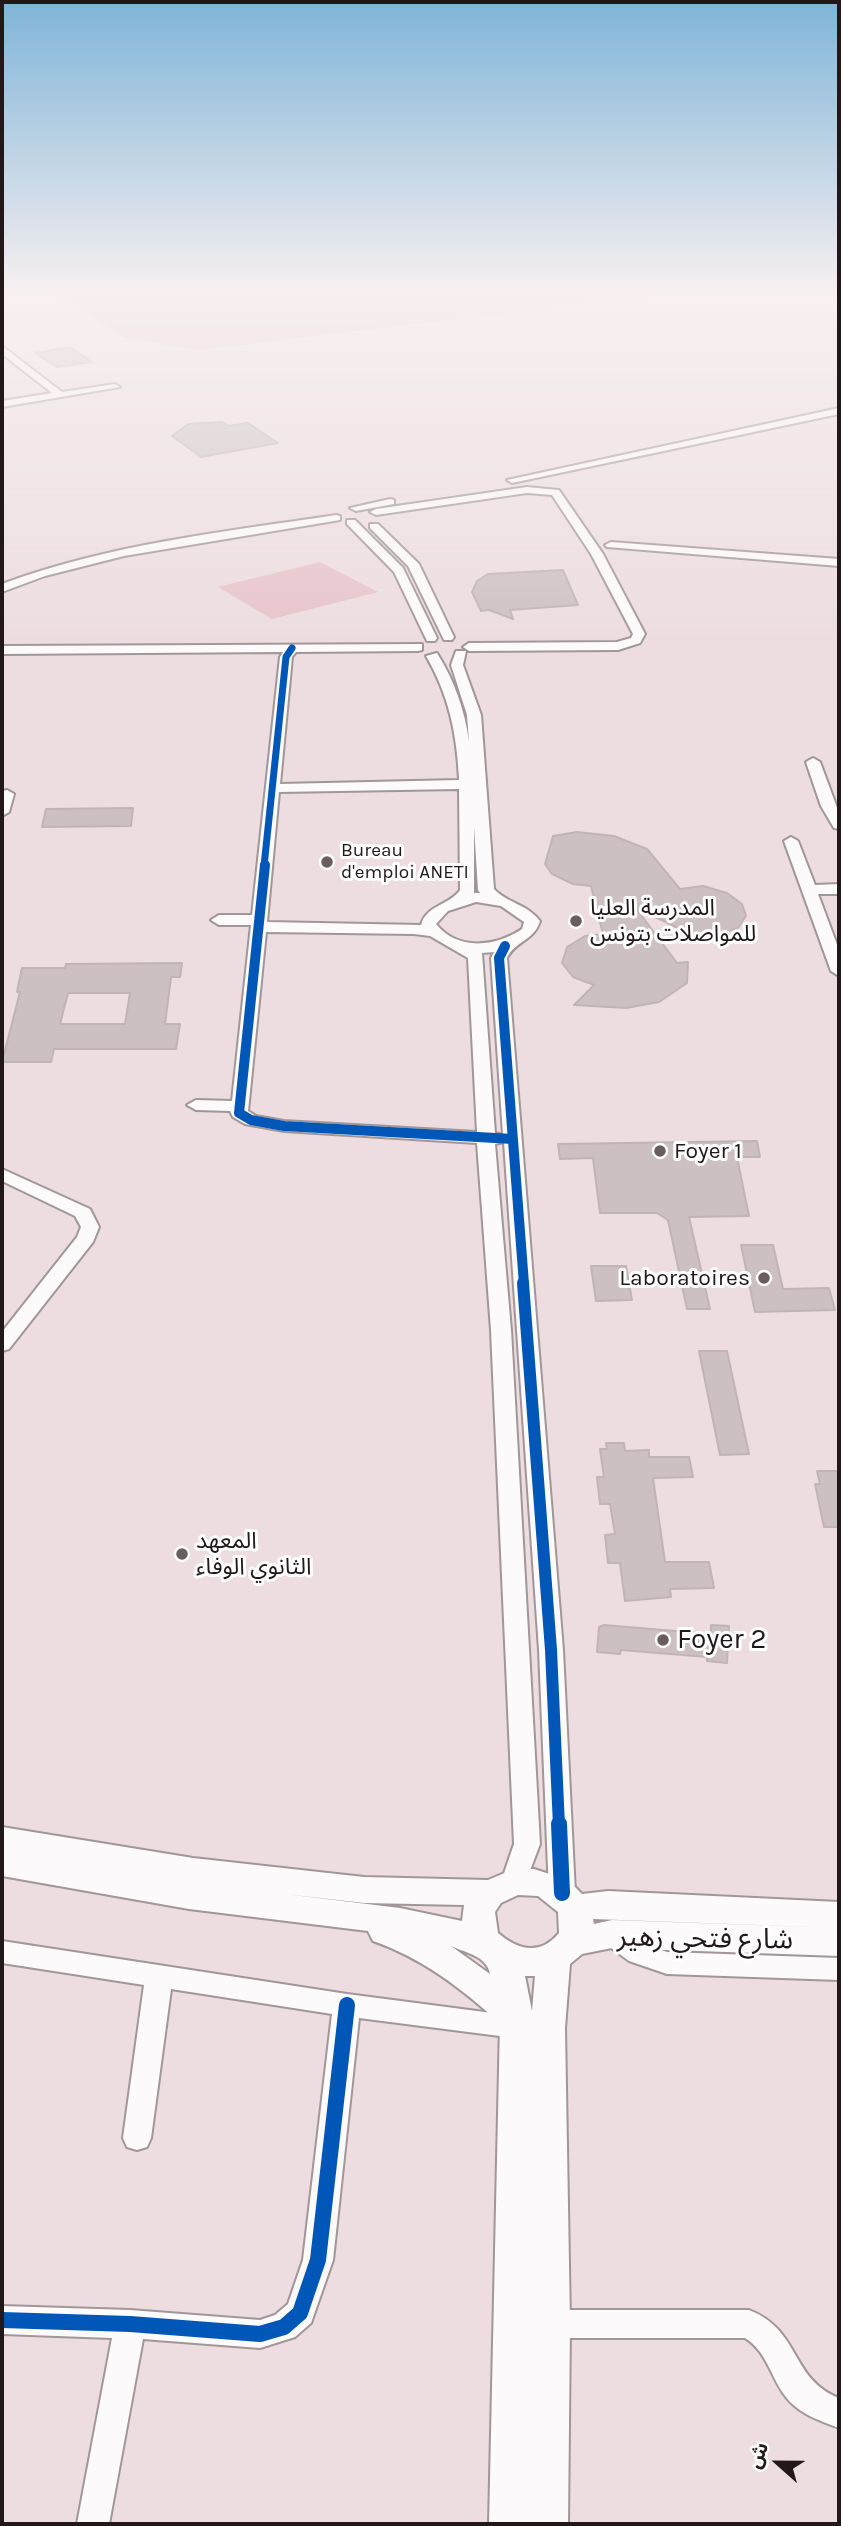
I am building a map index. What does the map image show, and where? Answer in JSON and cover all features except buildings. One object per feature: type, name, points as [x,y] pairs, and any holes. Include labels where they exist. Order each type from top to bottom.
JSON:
[{"type":"street","points":[[336,518],[340,510],[485,486],[839,411]]},
{"type":"street","points":[[2,588],[71,564],[111,555],[336,518],[351,522],[527,489],[839,422]]},
{"type":"street","points":[[432,656],[465,651],[618,646],[636,640],[639,634],[597,554],[555,492],[527,489]]},
{"type":"street","points":[[356,508],[373,516],[413,564],[448,637]]},
{"type":"street","points":[[351,522],[399,571],[431,638]]},
{"type":"street","points":[[611,545],[839,563]]},
{"type":"street","points":[[418,648],[431,638],[448,637],[464,641],[465,651],[457,665],[474,715],[481,784],[486,890],[495,899]]},
{"type":"street","points":[[292,648],[286,657],[272,788],[261,920],[239,1106],[242,1117],[284,1126],[513,1139]]},
{"type":"street","points":[[2,650],[418,648],[432,656],[439,665],[458,715],[468,890],[461,900]]},
{"type":"street","points":[[813,762],[828,806],[839,825]]},
{"type":"street","points":[[272,788],[481,784]]},
{"type":"street","points":[[2,812],[7,794]]},
{"type":"street","points":[[791,841],[839,971]]},
{"type":"street","points":[[808,890],[839,889]]},
{"type":"street","points":[[219,920],[432,915],[449,904],[476,897],[495,899],[522,909],[532,921],[529,932],[505,946],[484,949],[463,946]]},
{"type":"street","points":[[432,915],[428,924],[432,932]]},
{"type":"street","points":[[261,920],[432,932],[463,946],[475,956],[501,1331],[527,1844],[502,1888],[477,1913],[480,1937],[496,1952],[528,2025],[551,2324],[547,2524]]},
{"type":"street","points":[[505,946],[499,958],[568,1900],[577,1932],[562,1950],[528,2025],[510,2524]]},
{"type":"street","points":[[196,1105],[239,1106]]},
{"type":"street","points":[[2,1174],[83,1213],[90,1227],[86,1238],[2,1345]]},
{"type":"street","points":[[2,1840],[193,1871],[351,1888],[502,1888],[547,1885],[568,1900]]},
{"type":"street","points":[[2,1863],[189,1896],[448,1930],[520,1962],[562,1950]]},
{"type":"street","name":"شارع فتحي زهير","points":[[568,1900],[839,1915]]},
{"type":"street","points":[[328,1913],[411,1939],[456,1965],[528,2025]]},
{"type":"street","points":[[612,1934],[638,1954],[667,1963],[839,1969]]},
{"type":"street","name":"شارع فتحي زهير","points":[[562,1950],[612,1934],[839,1942]]},
{"type":"street","points":[[2,1952],[346,2005],[528,2025]]},
{"type":"street","points":[[137,2138],[159,1976]]},
{"type":"street","points":[[2,2320],[130,2324],[260,2334],[284,2327],[300,2313],[318,2260],[346,2005]]},
{"type":"street","points":[[551,2324],[749,2323],[769,2337],[794,2387],[807,2399],[839,2413]]},
{"type":"street","points":[[93,2524],[130,2324]]},
{"type":"shaded area","points":[[320,562],[378,592],[272,619],[218,587]]},
{"type":"cycle path","points":[[292,648],[286,657],[239,1113],[251,1120],[284,1126],[513,1139]]},
{"type":"cycle path","points":[[505,946],[499,958],[551,1650],[562,1893]]},
{"type":"cycle path","points":[[2,2320],[130,2324],[260,2334],[284,2327],[300,2313],[318,2260],[347,2005]]},
{"type":"place","name":"Bureau d'emploi ANETI","points":[[327,862]]},
{"type":"place","name":"المدرسة العليا للمواصلات بتونس","points":[[576,921]]},
{"type":"place","name":"Foyer 1","points":[[660,1151]]},
{"type":"place","name":"Laboratoires","points":[[764,1278]]},
{"type":"place","name":"المعهد الثانوي الوفاء","points":[[182,1554]]},
{"type":"place","name":"Foyer 2","points":[[663,1640]]}]
